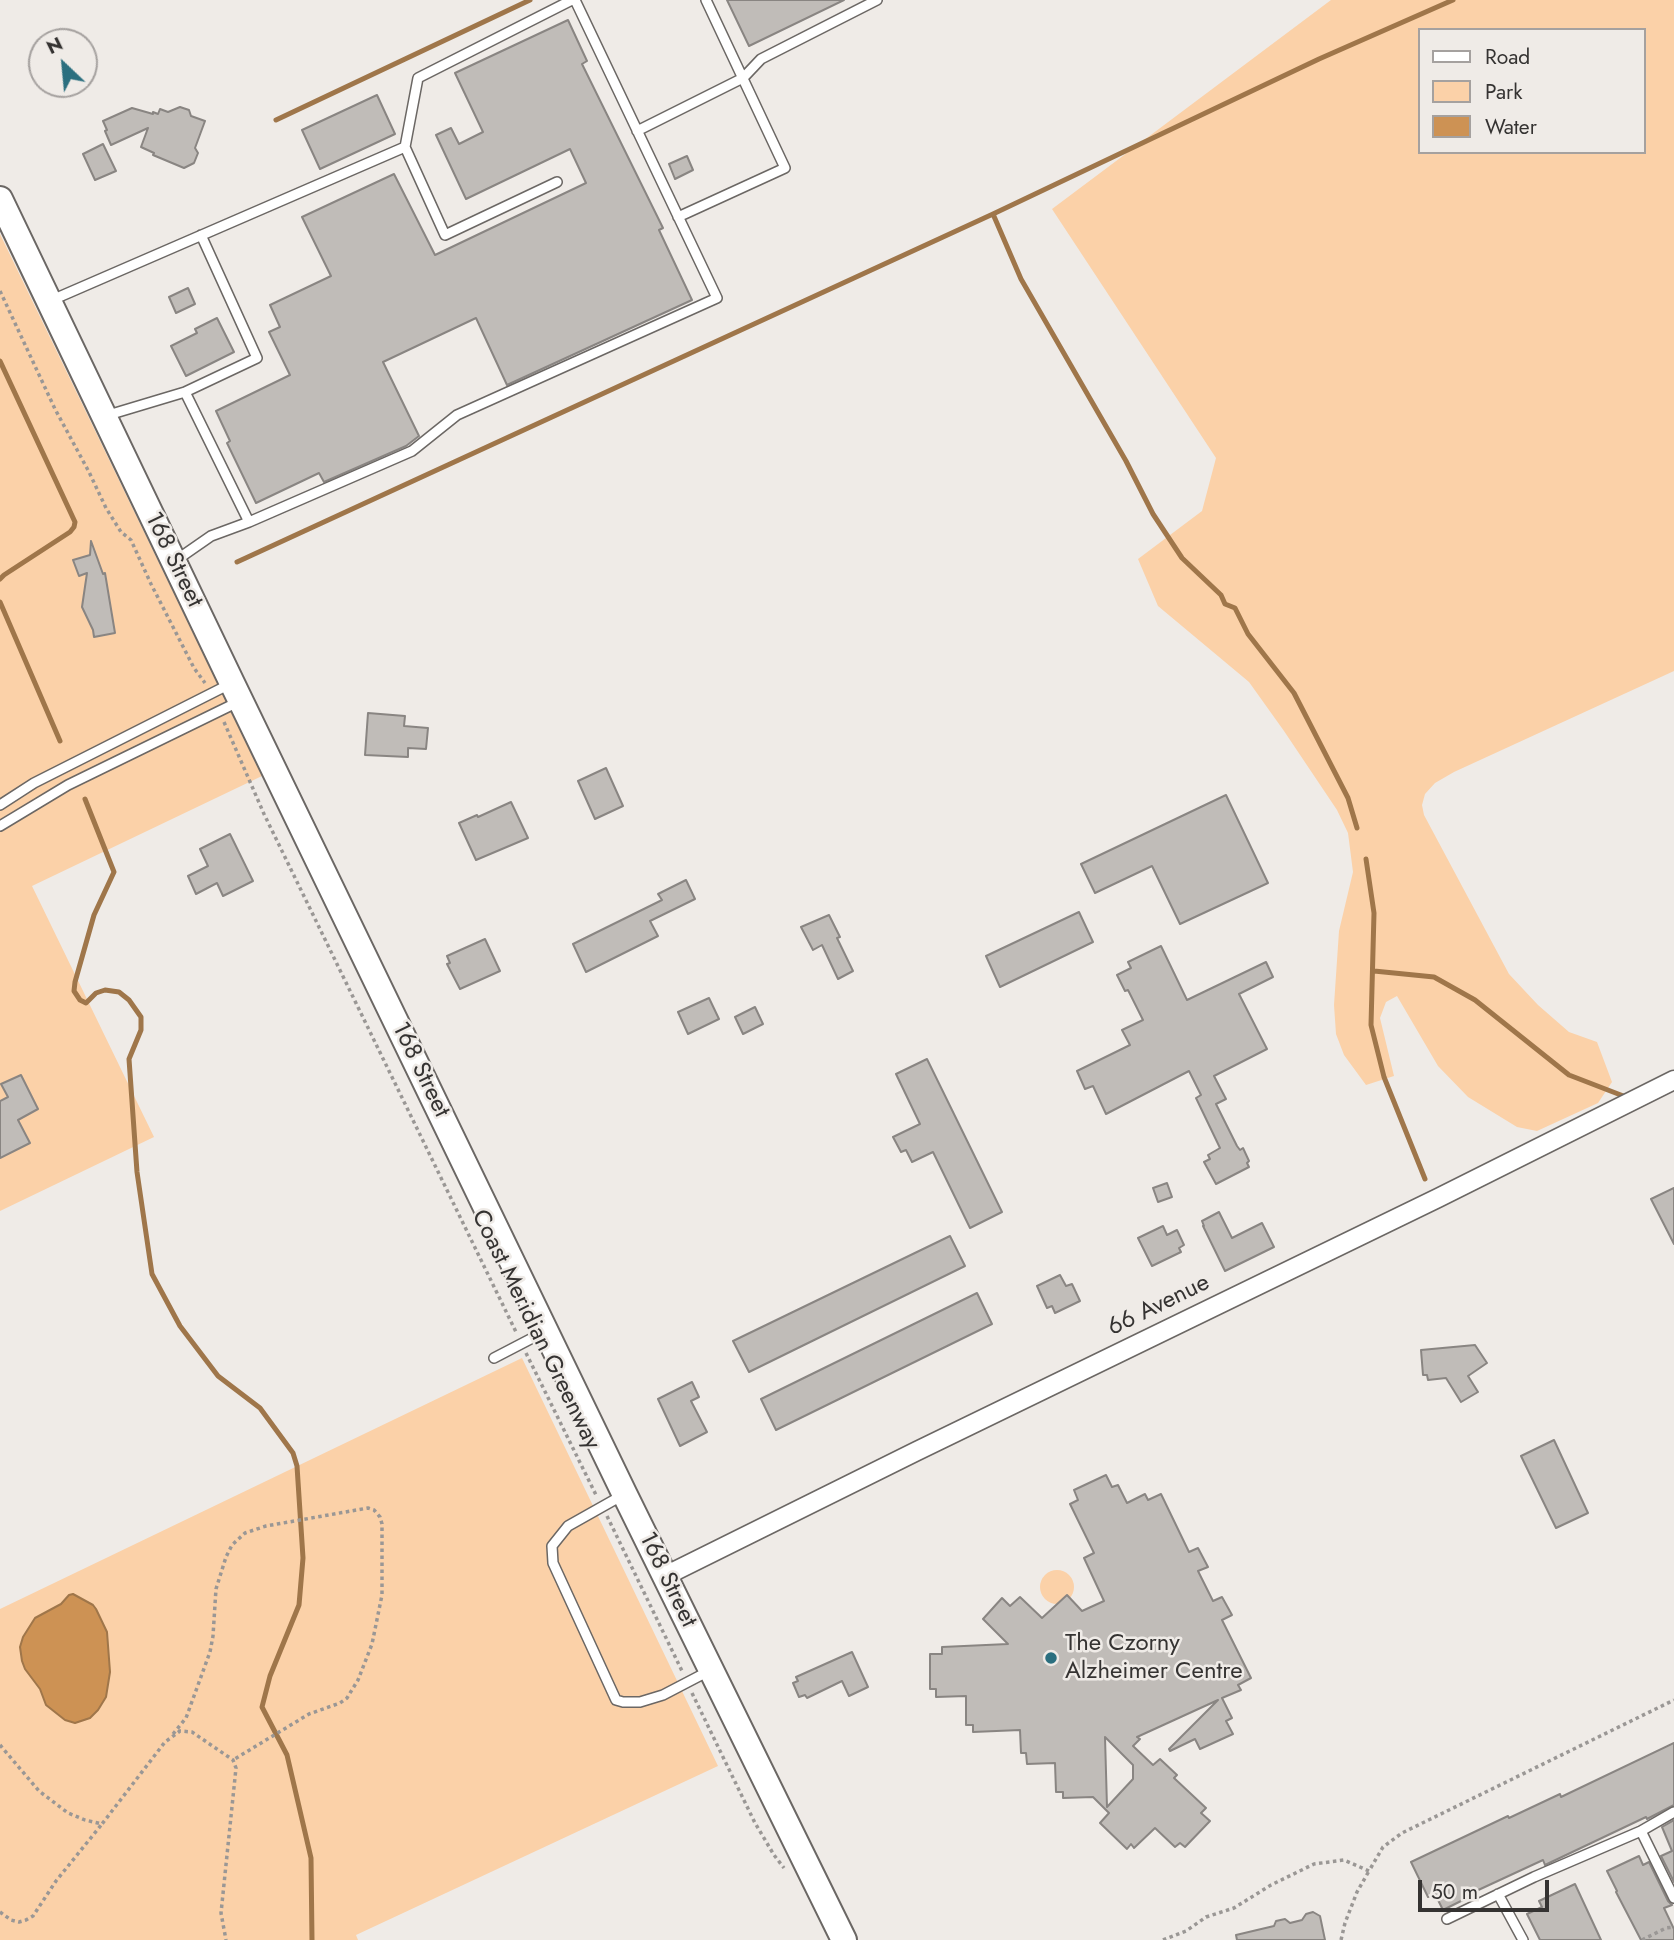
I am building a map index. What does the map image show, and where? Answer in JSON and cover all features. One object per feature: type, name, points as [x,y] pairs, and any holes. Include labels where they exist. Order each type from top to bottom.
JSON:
[{"type":"main road","name":"168 Street","points":[[0,199],[236,692],[844,1940]]},
{"type":"street","name":"66 Avenue","points":[[665,1576],[1674,1080]]},
{"type":"lane","points":[[174,562],[211,536],[412,452],[457,415],[717,298],[574,0],[418,78],[405,147],[445,235],[557,182]]},
{"type":"lane","points":[[678,217],[785,168],[706,0]]},
{"type":"lane","points":[[637,131],[743,78],[761,59],[877,0]]},
{"type":"lane","points":[[49,301],[405,147]]},
{"type":"lane","points":[[104,416],[185,393],[257,358],[201,235]]},
{"type":"lane","points":[[185,393],[249,522]]},
{"type":"lane","points":[[0,805],[34,783],[236,692]]},
{"type":"lane","points":[[0,826],[236,692]]},
{"type":"lane","points":[[494,1358],[546,1331]]},
{"type":"lane","points":[[625,1494],[568,1526],[552,1546],[553,1563],[616,1700],[640,1702],[663,1695],[712,1669]]},
{"type":"lane","points":[[1447,1919],[1534,1877],[1641,1831],[1674,1812]]},
{"type":"lane","points":[[1641,1831],[1674,1898]]},
{"type":"lane","points":[[1499,1895],[1523,1940]]},
{"type":"path","points":[[0,291],[55,409],[106,508],[121,532],[131,540],[169,620],[201,677]]},
{"type":"path","name":"Coast Meridian Greenway","points":[[228,728],[264,814],[755,1823],[774,1855],[790,1875]]},
{"type":"path","points":[[0,1912],[19,1922],[33,1916],[56,1881],[186,1718],[210,1652],[214,1636],[216,1589],[232,1545],[245,1533],[267,1526],[368,1508],[374,1510],[382,1524],[382,1595],[372,1644],[358,1679],[347,1698],[340,1703],[309,1714],[233,1760]]},
{"type":"path","points":[[1341,1940],[1353,1902],[1368,1871],[1383,1847],[1402,1833],[1674,1700]]},
{"type":"path","points":[[173,1734],[180,1731],[192,1732],[233,1760],[236,1768],[221,1913],[226,1940]]},
{"type":"path","points":[[0,1745],[39,1791],[68,1813],[103,1824]]},
{"type":"path","points":[[1163,1940],[1186,1931],[1206,1917],[1234,1908],[1271,1885],[1314,1864],[1344,1860],[1368,1871]]},
{"type":"path","points":[[1642,1940],[1674,1927]]},
{"type":"green space","points":[[1331,0],[1674,0],[1674,671],[1454,772],[1435,783],[1425,794],[1422,805],[1424,815],[1509,974],[1538,1005],[1569,1032],[1597,1042],[1612,1082],[1598,1103],[1537,1131],[1517,1127],[1468,1097],[1438,1066],[1397,996],[1386,1002],[1380,1018],[1394,1076],[1366,1085],[1344,1055],[1336,1034],[1334,1005],[1339,931],[1353,872],[1348,833],[1337,810],[1249,682],[1158,606],[1138,559],[1202,511],[1216,458],[1052,209]]},
{"type":"green space","points":[[0,234],[262,776],[32,886],[154,1137],[0,1211]]},
{"type":"green space","points":[[522,1358],[718,1766],[356,1935],[358,1940],[0,1940],[0,1609]]},
{"type":"green space","points":[[1057,1570],[1069,1575],[1074,1587],[1069,1599],[1057,1604],[1045,1599],[1040,1587],[1045,1575]]},
{"type":"water","points":[[73,1594],[93,1605],[107,1632],[110,1672],[106,1697],[98,1710],[90,1718],[75,1723],[65,1720],[46,1705],[40,1689],[25,1669],[20,1647],[35,1618]]},
{"type":"building","points":[[727,0],[844,0],[749,46]]},
{"type":"building","points":[[568,20],[587,61],[582,64],[663,228],[659,230],[692,300],[507,385],[476,318],[383,362],[419,436],[406,446],[324,482],[319,473],[256,503],[227,443],[230,441],[216,411],[290,375],[269,332],[280,327],[270,305],[331,276],[302,217],[394,174],[435,255],[586,183],[570,149],[466,199],[436,135],[451,128],[459,144],[483,132],[455,73]]},
{"type":"building","points":[[377,95],[395,134],[320,169],[302,130]]},
{"type":"building","points":[[180,107],[189,110],[191,116],[205,121],[195,148],[198,153],[194,163],[184,168],[141,147],[148,128],[111,145],[103,121],[132,108],[158,114],[160,109],[168,112]]},
{"type":"building","points":[[103,144],[116,171],[95,180],[83,154]]},
{"type":"building","points":[[687,156],[693,170],[675,179],[669,164]]},
{"type":"building","points":[[188,288],[195,304],[176,313],[169,297]]},
{"type":"building","points":[[217,318],[234,352],[186,376],[171,346],[197,333],[195,329]]},
{"type":"building","points":[[91,541],[103,574],[105,573],[115,633],[94,637],[82,607],[87,573],[79,576],[73,560],[90,555]]},
{"type":"building","points":[[368,713],[405,716],[404,726],[428,728],[426,749],[408,748],[408,757],[365,755]]},
{"type":"building","points":[[606,768],[623,806],[595,819],[578,781]]},
{"type":"building","points":[[1226,795],[1268,883],[1180,924],[1152,866],[1095,893],[1081,864]]},
{"type":"building","points":[[511,802],[528,838],[476,860],[459,823]]},
{"type":"building","points":[[230,834],[253,881],[223,896],[217,883],[196,894],[188,876],[208,866],[200,849]]},
{"type":"building","points":[[686,880],[695,899],[650,921],[658,936],[586,972],[573,944],[662,900],[658,894]]},
{"type":"building","points":[[1079,912],[1093,942],[1000,987],[986,956]]},
{"type":"building","points":[[829,915],[853,971],[838,979],[822,945],[813,950],[801,927]]},
{"type":"building","points":[[485,939],[500,971],[460,989],[447,964],[450,963],[447,956]]},
{"type":"building","points":[[1161,946],[1187,1000],[1266,962],[1273,977],[1239,994],[1267,1049],[1214,1076],[1226,1099],[1216,1104],[1237,1146],[1240,1150],[1243,1148],[1249,1161],[1249,1167],[1216,1184],[1204,1162],[1210,1159],[1208,1155],[1220,1148],[1196,1098],[1201,1095],[1189,1071],[1106,1114],[1093,1086],[1085,1089],[1077,1071],[1130,1045],[1122,1030],[1143,1020],[1117,975],[1131,968],[1128,962]]},
{"type":"building","points":[[709,998],[719,1019],[688,1034],[678,1012]]},
{"type":"building","points":[[755,1007],[763,1024],[743,1034],[735,1017]]},
{"type":"building","points":[[927,1059],[1002,1212],[970,1228],[933,1152],[912,1162],[906,1150],[901,1152],[893,1137],[920,1124],[896,1074]]},
{"type":"building","points":[[21,1075],[38,1109],[18,1120],[30,1143],[0,1158],[0,1101],[8,1097],[1,1084]]},
{"type":"building","points":[[1167,1183],[1172,1197],[1158,1202],[1153,1188]]},
{"type":"building","points":[[1674,1188],[1674,1244],[1651,1199]]},
{"type":"building","points":[[1219,1212],[1232,1238],[1262,1223],[1274,1247],[1225,1271],[1202,1221]]},
{"type":"building","points":[[1163,1226],[1167,1235],[1177,1230],[1184,1245],[1179,1248],[1181,1252],[1152,1266],[1138,1238]]},
{"type":"building","points":[[950,1236],[965,1266],[749,1372],[733,1341]]},
{"type":"building","points":[[1060,1275],[1066,1286],[1072,1284],[1080,1301],[1055,1313],[1052,1306],[1047,1308],[1037,1286]]},
{"type":"building","points":[[977,1293],[992,1324],[776,1430],[761,1399]]},
{"type":"building","points":[[1475,1345],[1487,1363],[1468,1376],[1478,1392],[1461,1402],[1446,1378],[1428,1380],[1427,1375],[1423,1375],[1421,1350]]},
{"type":"building","points":[[692,1382],[699,1397],[691,1401],[707,1432],[680,1446],[658,1399]]},
{"type":"building","points":[[1554,1440],[1588,1513],[1556,1528],[1521,1456]]},
{"type":"building","name":"The Czorny Alzheimer Centre","points":[[1106,1475],[1112,1487],[1118,1485],[1127,1503],[1145,1494],[1148,1500],[1161,1494],[1189,1552],[1198,1548],[1208,1567],[1198,1571],[1213,1601],[1222,1597],[1232,1615],[1222,1620],[1251,1678],[1238,1685],[1241,1690],[1222,1698],[1232,1718],[1226,1721],[1233,1734],[1200,1749],[1195,1739],[1170,1751],[1169,1749],[1218,1700],[1137,1737],[1140,1739],[1133,1746],[1153,1765],[1160,1759],[1177,1775],[1174,1778],[1206,1808],[1201,1813],[1210,1821],[1185,1847],[1180,1843],[1175,1847],[1155,1828],[1134,1848],[1131,1844],[1127,1849],[1100,1823],[1109,1813],[1093,1797],[1063,1798],[1063,1792],[1056,1792],[1055,1763],[1027,1764],[1026,1753],[1021,1753],[1020,1730],[973,1732],[973,1725],[966,1725],[966,1696],[936,1697],[936,1689],[930,1689],[930,1654],[942,1654],[942,1647],[1008,1644],[983,1619],[1002,1598],[1010,1606],[1020,1597],[1042,1618],[1067,1595],[1082,1611],[1104,1601],[1084,1558],[1094,1553],[1070,1504],[1078,1500],[1074,1490]],"holes":[[[1105,1737],[1133,1765],[1133,1779],[1107,1807]]]},
{"type":"building","points":[[852,1652],[868,1687],[849,1696],[842,1681],[807,1698],[805,1695],[799,1697],[793,1683],[798,1681],[796,1677]]},
{"type":"building","points":[[1674,1743],[1674,1805],[1545,1865],[1543,1860],[1474,1892],[1475,1894],[1443,1910],[1435,1894],[1428,1897],[1411,1862],[1508,1816],[1509,1818],[1560,1794],[1561,1797]]},
{"type":"building","points":[[1674,1820],[1674,1882],[1661,1856],[1672,1851],[1662,1827]]},
{"type":"building","points":[[1639,1856],[1643,1865],[1649,1862],[1672,1905],[1664,1908],[1674,1929],[1674,1940],[1641,1940],[1607,1871]]},
{"type":"building","points":[[1575,1884],[1601,1940],[1540,1940],[1527,1914],[1542,1907],[1539,1901]]},
{"type":"building","points":[[1313,1912],[1320,1916],[1325,1940],[1237,1940],[1236,1935],[1274,1926],[1276,1921],[1285,1919],[1290,1923],[1302,1920],[1306,1914]]},
{"type":"waterway","points":[[276,120],[530,0]]},
{"type":"waterway","points":[[237,562],[993,214],[1319,59],[1453,0]]},
{"type":"waterway","points":[[993,214],[1021,279],[1126,461],[1153,514],[1182,558],[1221,595],[1225,604],[1235,608],[1248,634],[1294,693],[1348,798],[1357,828]]},
{"type":"waterway","points":[[0,361],[75,522],[70,532],[0,579]]},
{"type":"waterway","points":[[0,602],[60,741]]},
{"type":"waterway","points":[[85,799],[114,872],[94,915],[74,991],[80,1000],[86,1003],[96,993],[105,990],[119,992],[129,1000],[141,1017],[141,1030],[129,1059],[137,1172],[152,1274],[180,1326],[218,1376],[260,1408],[293,1453],[297,1466],[303,1558],[299,1605],[270,1676],[262,1707],[287,1755],[311,1858],[312,1940]]},
{"type":"waterway","points":[[1366,859],[1374,913],[1371,1025],[1384,1077],[1425,1179]]},
{"type":"waterway","points":[[1374,971],[1434,977],[1475,1000],[1569,1075],[1626,1097]]},
{"type":"place","name":"The Czorny Alzheimer Centre","points":[[1051,1658]]}]
